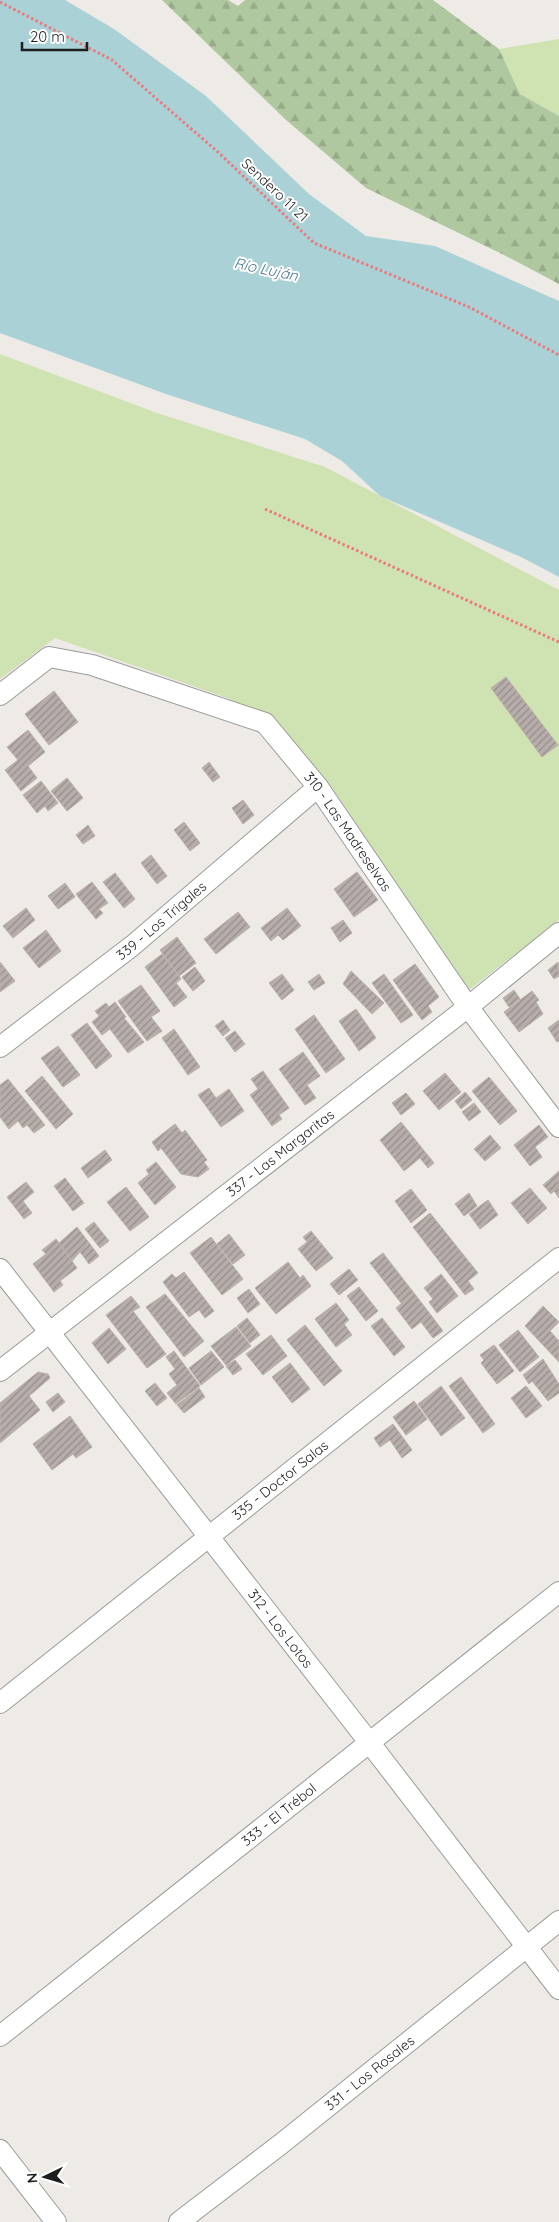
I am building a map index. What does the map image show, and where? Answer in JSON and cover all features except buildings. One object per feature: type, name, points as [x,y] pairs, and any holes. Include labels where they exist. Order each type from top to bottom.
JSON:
[{"type":"street","name":"310 - Las Madreselvas","points":[[0,695],[49,657],[92,665],[265,723],[318,788],[468,1007],[559,1127]]},
{"type":"street","name":"339 - Los Trigales","points":[[0,1047],[132,946],[318,788]]},
{"type":"street","name":"337 - Las Margaritas","points":[[0,1371],[468,1007],[559,933]]},
{"type":"street","name":"335 - Doctor Salas","points":[[0,1703],[559,1258]]},
{"type":"street","name":"312 - Los Lotos","points":[[0,1269],[559,1989]]},
{"type":"street","name":"333 - El Trébol","points":[[0,2036],[559,1592]]},
{"type":"street","name":"331 - Los Rosales","points":[[179,2222],[281,2144],[559,1921]]},
{"type":"street","points":[[0,2150],[56,2222]]},
{"type":"path","name":"Sendero 11 21","points":[[0,2],[112,60],[219,153],[314,243],[469,307],[559,355]]},
{"type":"path","points":[[265,509],[559,642]]},
{"type":"green space","points":[[162,0],[228,0],[238,6],[245,0],[433,0],[499,49],[520,94],[559,116],[559,284],[366,188],[286,120]]},
{"type":"green space","points":[[559,39],[559,116],[520,94],[499,49]]},
{"type":"green space","points":[[0,354],[157,413],[325,467],[559,590],[559,920],[469,990],[328,782],[230,699],[55,638],[0,679]]},
{"type":"water","name":"Río Luján","points":[[0,0],[65,0],[114,29],[206,96],[309,194],[366,236],[435,246],[559,301],[559,577],[521,557],[380,496],[342,461],[305,439],[166,394],[0,333]]}]
